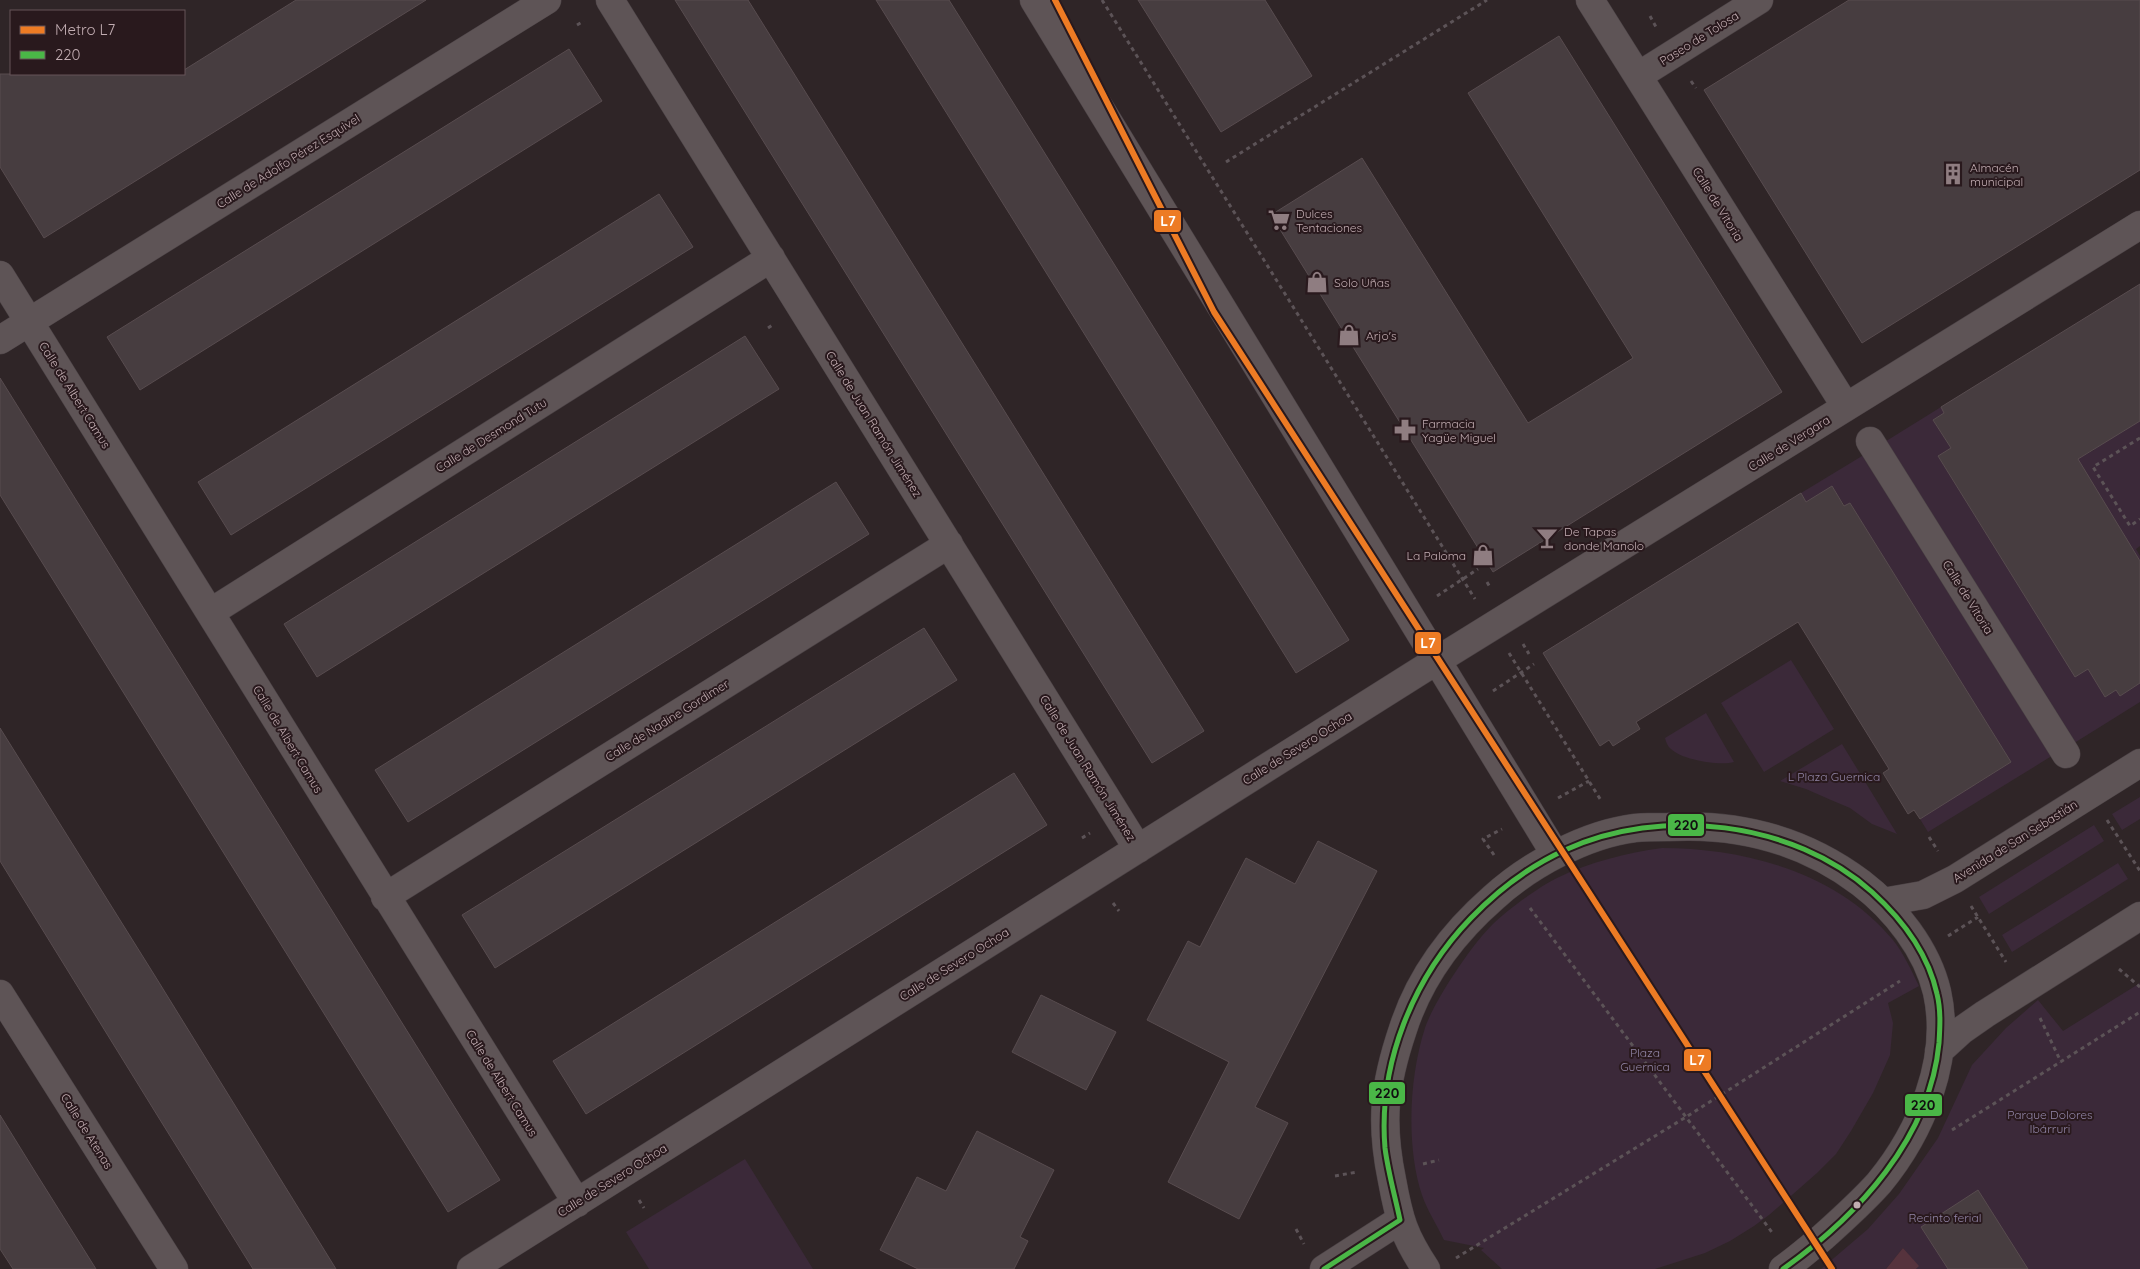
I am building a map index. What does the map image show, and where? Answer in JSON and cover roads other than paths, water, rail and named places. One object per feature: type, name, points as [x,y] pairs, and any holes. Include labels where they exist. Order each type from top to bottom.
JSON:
[{"type":"street","name":"Calle de Adolfo Pérez Esquivel","points":[[29,322],[547,0]]},
{"type":"street","name":"Calle de Juan Ramón Jiménez","points":[[610,0],[1138,849]]},
{"type":"street","points":[[1034,0],[1555,854]]},
{"type":"street","name":"Calle de Vitoria","points":[[1590,0],[1846,407]]},
{"type":"street","name":"Paseo de Tolosa","points":[[1638,76],[1759,0]]},
{"type":"street","name":"Calle de Vergara","points":[[1438,660],[2140,225]]},
{"type":"street","name":"Calle de Desmond Tutu","points":[[211,612],[771,258]]},
{"type":"street","name":"Calle de Albert Camus","points":[[0,275],[577,1203]]},
{"type":"street","points":[[0,340],[29,322]]},
{"type":"street","name":"Calle de Vitoria","points":[[1870,441],[2066,754]]},
{"type":"street","name":"Calle de Nadine Gordimer","points":[[385,897],[948,544]]},
{"type":"street","name":"Calle de Severo Ochoa","points":[[471,1269],[1438,660]]},
{"type":"street","name":"Avenida de San Sebastián","points":[[1883,902],[1923,895],[1955,879],[2140,763]]},
{"type":"street","points":[[1426,1269],[1412,1247],[1400,1220],[1385,1145],[1384,1107],[1396,1048],[1410,1006],[1435,960],[1466,922],[1511,881],[1555,854],[1594,839],[1632,828],[1703,825],[1776,838],[1811,852],[1845,871],[1883,902],[1912,935],[1937,991],[1940,1018],[1940,1051],[1935,1077],[1915,1126],[1898,1156],[1878,1184],[1835,1226],[1789,1265]]},
{"type":"street","points":[[1940,1051],[1962,1030],[1985,1014],[2140,916]]},
{"type":"street","name":"Calle de Atenas","points":[[0,994],[174,1269]]},
{"type":"street","points":[[1324,1269],[1400,1220]]},
{"type":"metro line","name":"L7","points":[[1055,0],[1214,312],[1832,1269]]},
{"type":"place","name":"Almacén municipal","points":[[1953,174]]},
{"type":"place","name":"Dulces Tentaciones","points":[[1279,220]]},
{"type":"place","name":"Solo Uñas","points":[[1317,282]]},
{"type":"place","name":"Arjo's","points":[[1349,335]]},
{"type":"place","name":"Farmacia Yagüe Miguel","points":[[1405,430]]},
{"type":"place","name":"De Tapas donde Manolo","points":[[1547,538]]},
{"type":"place","name":"La Paloma","points":[[1483,555]]},
{"type":"park label","name":"L Plaza Guernica","points":[[1834,776]]},
{"type":"park label","name":"Plaza Guernica","points":[[1645,1059]]},
{"type":"park label","name":"Parque Dolores Ibárruri","points":[[2050,1121]]},
{"type":"park label","name":"Recinto ferial","points":[[1945,1217]]}]
